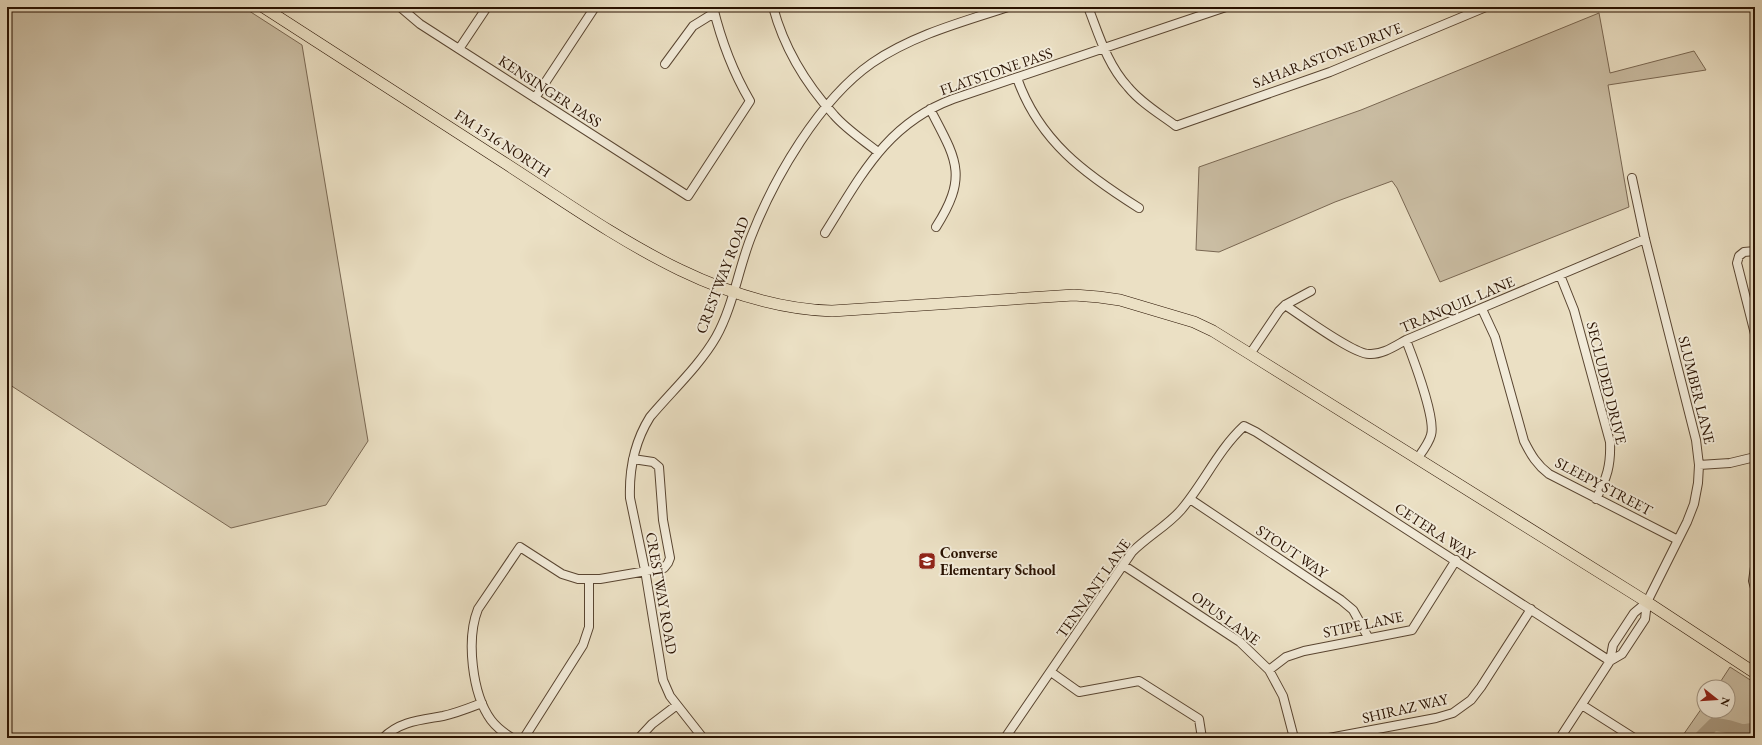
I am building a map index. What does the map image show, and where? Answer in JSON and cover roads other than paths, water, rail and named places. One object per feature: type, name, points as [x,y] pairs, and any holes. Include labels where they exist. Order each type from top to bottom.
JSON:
[{"type":"main road","name":"FM 1516 NORTH","points":[[263,7],[613,232],[690,275],[733,292],[789,308],[832,311],[1074,295],[1120,300],[1194,322],[1250,354],[1647,602],[1755,673]]},
{"type":"street","name":"KENSINGER PASS","points":[[400,7],[420,24],[688,196],[750,101],[733,69],[713,10]]},
{"type":"street","points":[[459,49],[487,7]]},
{"type":"street","points":[[535,98],[595,7]]},
{"type":"street","points":[[773,7],[781,36],[790,54],[813,91],[843,123],[878,152]]},
{"type":"street","name":"CRESTWAY ROAD","points":[[703,738],[670,696],[663,680],[645,570],[631,504],[630,487],[633,459],[644,428],[650,416],[704,355],[716,337],[733,292],[750,238],[769,196],[803,139],[827,106],[851,80],[871,64],[894,50],[934,32],[1008,7]]},
{"type":"street","points":[[1088,7],[1104,48]]},
{"type":"street","name":"FLATSTONE PASS","points":[[825,233],[878,152],[896,133],[930,109],[953,99],[1226,7]]},
{"type":"street","name":"SAHARASTONE DRIVE","points":[[1104,48],[1112,66],[1128,88],[1141,100],[1176,126],[1330,72],[1486,7]]},
{"type":"street","points":[[665,64],[693,26],[713,10]]},
{"type":"street","points":[[1018,78],[1038,120],[1062,151],[1098,183],[1139,208]]},
{"type":"street","points":[[930,109],[951,148],[956,168],[953,196],[948,208],[936,227]]},
{"type":"street","name":"SLUMBER LANE","points":[[1632,178],[1645,239],[1696,440],[1699,465],[1698,483],[1694,504],[1647,602]]},
{"type":"street","name":"TRANQUIL LANE","points":[[1285,305],[1360,352],[1370,354],[1384,352],[1406,340],[1645,239]]},
{"type":"street","points":[[1755,251],[1744,252],[1739,256],[1737,263],[1755,334]]},
{"type":"street","name":"SECLUDED DRIVE","points":[[1560,275],[1574,310],[1610,442],[1609,471],[1596,498]]},
{"type":"street","points":[[1250,354],[1271,320],[1285,305],[1311,291]]},
{"type":"street","name":"SLEEPY STREET","points":[[1482,309],[1495,338],[1524,441],[1531,456],[1538,466],[1549,474],[1678,540]]},
{"type":"street","points":[[1406,340],[1420,377],[1432,425],[1432,435],[1417,459]]},
{"type":"street","name":"TENNANT LANE","points":[[1005,738],[1123,565],[1144,540],[1172,519],[1190,499],[1233,437],[1244,426]]},
{"type":"street","name":"CETERA WAY","points":[[1244,426],[1256,432],[1456,560],[1610,661]]},
{"type":"street","points":[[1699,465],[1730,463],[1755,456]]},
{"type":"street","points":[[512,738],[494,725],[482,703],[477,687],[471,652],[471,636],[474,619],[478,609],[520,547],[562,574],[578,579],[589,580],[664,568],[670,558],[663,520],[659,467],[653,462],[633,459]]},
{"type":"street","name":"STOUT WAY","points":[[1190,499],[1341,600],[1353,610],[1368,637]]},
{"type":"street","name":"STIPE LANE","points":[[1269,670],[1286,657],[1293,654],[1368,637],[1412,630],[1456,560]]},
{"type":"street","name":"OPUS LANE","points":[[1123,565],[1240,642],[1269,670],[1283,696],[1294,738]]},
{"type":"street","points":[[1755,567],[1753,580],[1755,588]]},
{"type":"street","points":[[524,738],[583,645],[589,627],[589,580]]},
{"type":"street","points":[[1560,738],[1610,661],[1613,645],[1634,613],[1647,602]]},
{"type":"street","points":[[1610,661],[1622,654],[1645,619],[1647,602]]},
{"type":"street","name":"SHIRAZ WAY","points":[[1328,738],[1436,718],[1452,713],[1461,708],[1471,700],[1481,687],[1531,609]]},
{"type":"street","points":[[1051,672],[1079,692],[1139,681],[1199,719],[1202,738]]},
{"type":"street","points":[[383,738],[395,728],[408,723],[452,714],[482,703]]},
{"type":"street","points":[[639,738],[652,724],[677,705]]},
{"type":"street","points":[[1582,705],[1634,738]]},
{"type":"waterway","points":[[1700,738],[1714,724],[1743,731],[1755,729]]},
{"type":"place","name":"Converse Elementary School","points":[[927,561]]}]
